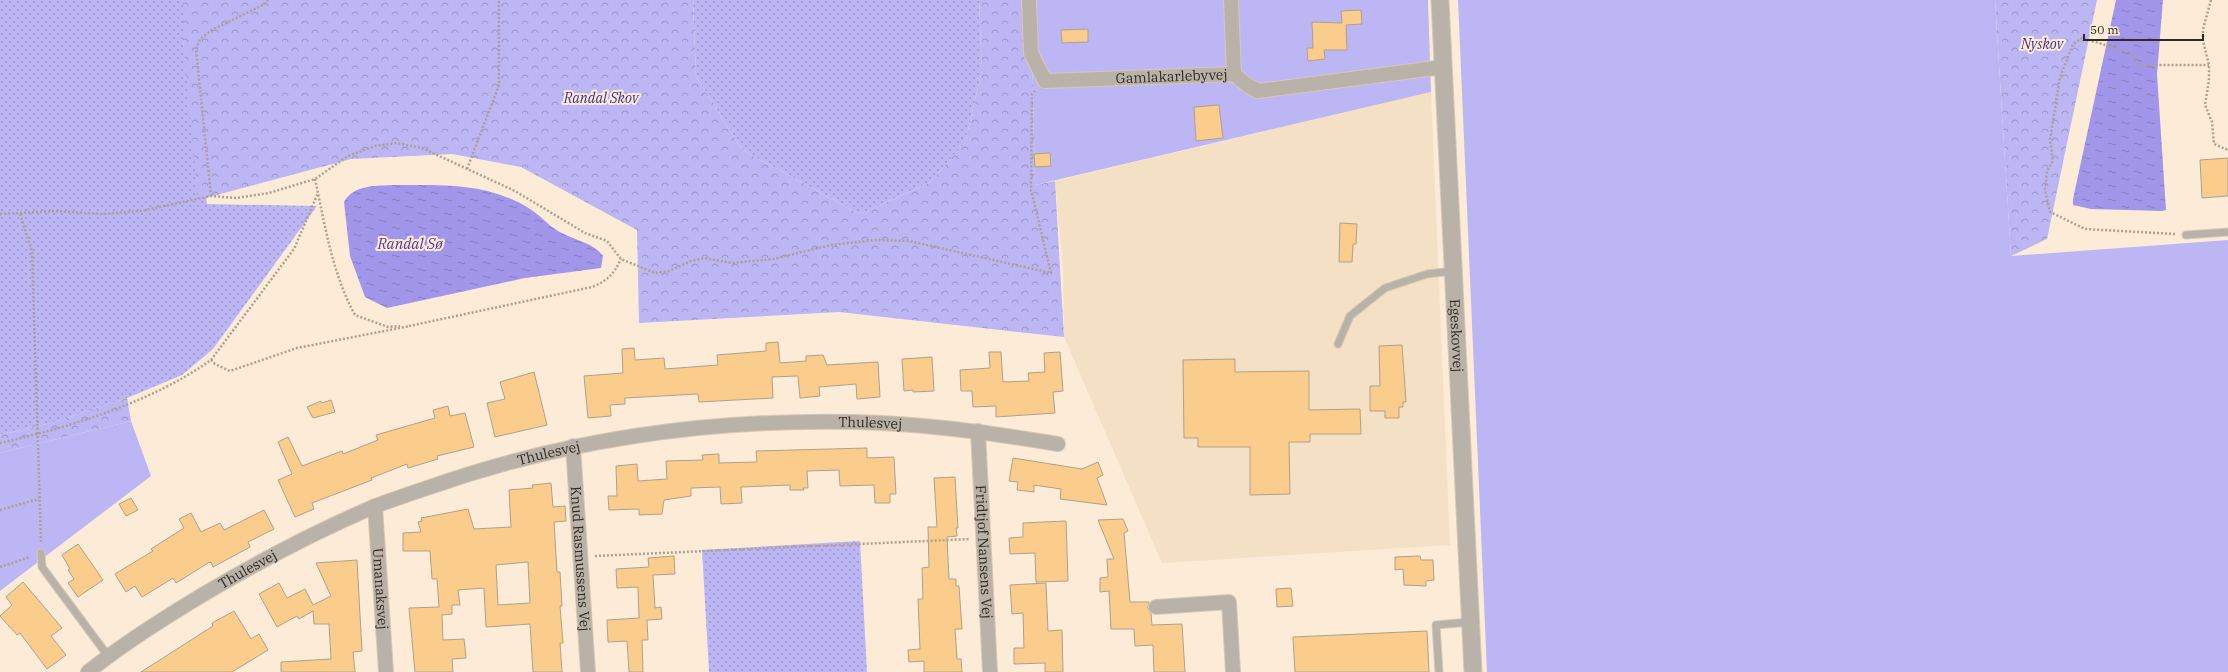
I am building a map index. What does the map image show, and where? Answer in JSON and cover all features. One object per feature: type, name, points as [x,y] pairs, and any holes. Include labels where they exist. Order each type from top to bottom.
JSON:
[{"type":"street","points":[[1029,0],[1031,53],[1045,81]]},
{"type":"street","points":[[1231,0],[1234,74]]},
{"type":"street","name":"Egeskovvej","points":[[1440,0],[1473,672]]},
{"type":"street","name":"Gamlakarlebyvej","points":[[1045,81],[1234,74],[1246,85],[1258,91],[1443,67]]},
{"type":"street","name":"Thulesvej","points":[[88,672],[108,656],[166,617],[232,578],[293,545],[375,506],[474,472],[573,446],[652,434],[753,424],[854,422],[978,431],[1058,444]]},
{"type":"street","name":"Fridtjof Nansens Vej","points":[[978,431],[990,672]]},
{"type":"street","name":"Knud Rasmussens Vej","points":[[573,446],[588,672]]},
{"type":"street","name":"Umanaksvej","points":[[375,506],[386,672]]},
{"type":"street","points":[[1156,607],[1229,602],[1233,672]]},
{"type":"lane","points":[[2186,235],[2228,232]]},
{"type":"lane","points":[[1338,344],[1350,316],[1385,288],[1427,274],[1453,271]]},
{"type":"lane","points":[[41,553],[42,567],[108,656]]},
{"type":"lane","points":[[1439,672],[1436,625],[1471,622]]},
{"type":"path","points":[[211,196],[196,49],[200,39],[212,30],[265,4],[268,0]]},
{"type":"path","points":[[467,169],[499,85],[499,0]]},
{"type":"path","points":[[2211,0],[2203,29],[2203,41],[2209,65],[2209,80],[2205,105],[2212,122],[2214,144],[2228,150]]},
{"type":"path","points":[[2186,235],[2085,229],[2050,212],[2045,190],[2047,171],[2053,161],[2050,140],[2060,77],[2073,44],[2082,38],[2129,52],[2138,65],[2209,65]]},
{"type":"path","points":[[0,214],[55,211],[101,214],[141,211],[211,196],[236,198],[269,193],[316,179],[348,156],[375,146],[397,143],[422,148],[515,191],[585,232],[607,240],[621,259],[655,273],[669,272],[691,261],[704,258],[732,263],[773,259],[831,245],[875,240],[902,241],[1051,273],[1031,190],[1032,94],[1045,81]]},
{"type":"path","points":[[316,179],[330,251],[344,296],[355,315],[388,327],[410,326]]},
{"type":"path","points":[[0,443],[36,435],[148,397],[186,378],[211,360],[294,249],[318,192]]},
{"type":"path","points":[[0,567],[41,553],[36,435],[32,251],[20,214]]},
{"type":"path","points":[[211,360],[215,364],[230,371],[297,348],[410,326],[592,287],[606,281],[615,272],[621,259]]},
{"type":"path","points":[[0,510],[39,499]]},
{"type":"path","points":[[581,556],[984,539]]},
{"type":"shaded area","points":[[1431,92],[1450,545],[1162,563],[1064,337],[1063,272],[1055,181]]},
{"type":"green space","points":[[0,0],[183,0],[183,41],[207,204],[317,206],[213,349],[182,375],[127,398],[55,422],[0,435]]},
{"type":"green space","name":"Randal Skov","points":[[183,0],[693,0],[696,76],[742,150],[860,214],[929,183],[965,143],[982,70],[979,0],[1031,0],[1035,185],[1055,181],[1064,337],[839,312],[639,323],[637,230],[521,167],[452,154],[351,159],[198,200],[183,41]]},
{"type":"green space","points":[[693,0],[979,0],[982,70],[965,143],[929,183],[860,214],[742,150],[696,76]]},
{"type":"green space","points":[[1031,0],[1428,0],[1431,92],[1035,185]]},
{"type":"green space","points":[[1458,0],[1995,0],[2011,256],[2228,240],[2228,672],[1487,672]]},
{"type":"green space","name":"Nyskov","points":[[1995,0],[2097,0],[2047,239],[2011,256]]},
{"type":"green space","points":[[127,398],[131,421],[0,453],[0,435],[55,422]]},
{"type":"green space","points":[[131,421],[151,476],[0,591],[0,453]]},
{"type":"green space","points":[[860,541],[867,672],[709,672],[702,550]]},
{"type":"water","points":[[2116,0],[2163,0],[2157,74],[2166,210],[2162,211],[2091,209],[2073,205],[2073,199]]},
{"type":"water","name":"Randal Sø","points":[[447,185],[464,187],[498,194],[514,200],[534,211],[558,231],[594,247],[603,256],[601,268],[525,278],[387,308],[365,297],[350,256],[344,202],[348,196],[360,189],[373,186]]},
{"type":"building","points":[[1361,10],[1362,24],[1346,25],[1347,50],[1324,50],[1325,59],[1308,61],[1307,48],[1313,48],[1312,22],[1342,23],[1341,11]]},
{"type":"building","points":[[1088,29],[1088,42],[1062,43],[1061,30]]},
{"type":"building","points":[[1219,105],[1223,138],[1196,141],[1194,107]]},
{"type":"building","points":[[1050,153],[1051,166],[1035,167],[1034,154]]},
{"type":"building","points":[[2228,158],[2228,196],[2202,198],[2200,160]]},
{"type":"building","points":[[1340,223],[1357,224],[1356,244],[1353,244],[1352,262],[1339,262]]},
{"type":"building","points":[[778,342],[780,363],[806,361],[806,356],[823,355],[827,365],[878,362],[880,397],[857,399],[856,384],[819,387],[820,396],[800,398],[798,376],[772,377],[773,398],[699,402],[698,394],[625,398],[625,404],[610,405],[611,416],[588,418],[584,376],[623,373],[622,349],[634,348],[635,360],[664,358],[665,369],[718,365],[717,355],[766,351],[766,343]]},
{"type":"building","points":[[1402,345],[1406,402],[1403,402],[1403,407],[1399,407],[1399,418],[1385,418],[1385,411],[1370,411],[1370,386],[1380,386],[1379,346]]},
{"type":"building","points":[[989,352],[1001,352],[1003,382],[1029,381],[1028,373],[1045,372],[1044,353],[1060,352],[1063,391],[1053,392],[1055,413],[996,417],[996,406],[973,407],[972,391],[961,391],[960,370],[990,368]]},
{"type":"building","points":[[932,357],[934,391],[904,391],[902,359]]},
{"type":"building","points":[[1235,359],[1235,372],[1309,371],[1309,410],[1360,409],[1361,434],[1310,434],[1310,442],[1289,442],[1290,494],[1250,495],[1250,447],[1198,447],[1198,438],[1184,438],[1183,360]]},
{"type":"building","points":[[534,372],[547,425],[495,437],[487,403],[505,399],[500,382]]},
{"type":"building","points":[[331,400],[335,412],[313,418],[307,407],[321,401],[322,403]]},
{"type":"building","points":[[448,406],[450,416],[465,413],[474,447],[437,456],[438,459],[408,468],[407,464],[371,478],[372,480],[312,503],[314,509],[295,517],[278,480],[292,474],[278,442],[288,437],[302,466],[342,451],[343,454],[378,440],[376,435],[435,418],[433,410]]},
{"type":"building","points":[[867,448],[867,458],[894,457],[896,494],[890,494],[890,503],[875,503],[874,485],[840,486],[839,470],[807,471],[808,488],[803,488],[804,490],[790,490],[790,485],[741,487],[742,503],[721,504],[720,487],[691,488],[691,496],[664,500],[662,514],[639,515],[639,509],[609,510],[608,496],[617,496],[616,466],[637,464],[638,481],[667,479],[666,461],[703,460],[702,455],[719,454],[719,463],[757,462],[756,451]]},
{"type":"building","points":[[1013,458],[1082,469],[1098,462],[1103,475],[1097,478],[1107,505],[1060,499],[1061,489],[1034,485],[1034,492],[1017,490],[1018,482],[1009,481]]},
{"type":"building","points":[[955,477],[958,528],[956,528],[957,536],[947,537],[949,579],[956,579],[956,586],[959,586],[962,629],[955,629],[957,659],[961,659],[962,672],[924,672],[924,661],[909,662],[908,650],[920,649],[918,599],[923,599],[922,568],[929,567],[928,527],[937,527],[934,478]]},
{"type":"building","points":[[551,483],[553,507],[565,506],[566,521],[554,522],[557,572],[560,572],[562,606],[560,606],[563,643],[560,643],[562,672],[533,672],[530,624],[486,627],[484,588],[458,590],[460,605],[452,605],[452,614],[442,615],[443,640],[464,639],[466,658],[452,659],[453,672],[415,672],[409,608],[439,607],[437,579],[432,579],[430,551],[403,551],[403,533],[421,532],[418,522],[422,521],[421,518],[468,509],[474,529],[511,527],[509,490],[533,488],[532,485]],"holes":[[[528,562],[530,603],[498,605],[496,565]]]},
{"type":"building","points":[[131,498],[138,510],[126,516],[119,504]]},
{"type":"building","points":[[264,510],[274,529],[248,542],[250,547],[213,567],[211,562],[208,563],[176,583],[173,578],[142,597],[135,586],[126,592],[115,574],[153,551],[151,549],[184,528],[179,519],[191,513],[201,532],[220,523],[224,530]]},
{"type":"building","points":[[1123,519],[1128,531],[1124,533],[1130,602],[1149,602],[1148,608],[1151,614],[1152,625],[1182,624],[1185,672],[1154,672],[1153,645],[1135,646],[1134,629],[1111,629],[1109,591],[1100,592],[1100,578],[1108,577],[1107,559],[1114,559],[1098,520]]},
{"type":"building","points":[[1066,521],[1068,581],[1036,582],[1035,553],[1010,554],[1009,538],[1023,537],[1023,523]]},
{"type":"building","points":[[78,544],[103,580],[78,597],[68,583],[74,579],[68,570],[70,569],[62,555]]},
{"type":"building","points":[[674,556],[675,574],[653,575],[655,608],[661,607],[662,619],[647,620],[648,640],[642,640],[643,672],[629,672],[627,641],[608,642],[607,620],[639,618],[638,587],[617,588],[616,569],[649,567],[648,558]]},
{"type":"building","points":[[1420,556],[1421,560],[1433,560],[1434,580],[1426,581],[1426,586],[1404,585],[1403,569],[1395,570],[1395,557]]},
{"type":"building","points":[[357,560],[362,651],[353,652],[355,672],[281,672],[281,662],[331,659],[329,624],[314,624],[313,611],[299,619],[297,616],[277,627],[259,594],[279,583],[287,598],[305,589],[313,605],[331,596],[316,563]]},
{"type":"building","points":[[23,582],[62,628],[51,636],[66,655],[47,669],[20,633],[17,635],[0,616],[12,605],[6,597]]},
{"type":"building","points":[[1046,583],[1048,631],[1062,630],[1063,672],[1045,672],[1045,663],[1014,664],[1014,648],[1024,648],[1023,613],[1012,614],[1010,585]]},
{"type":"building","points":[[1291,588],[1293,606],[1277,607],[1276,589]]},
{"type":"building","points":[[234,611],[251,639],[259,634],[268,650],[232,672],[141,672],[213,626],[212,623]]},
{"type":"building","points":[[1427,631],[1429,672],[1295,672],[1293,637]]}]
